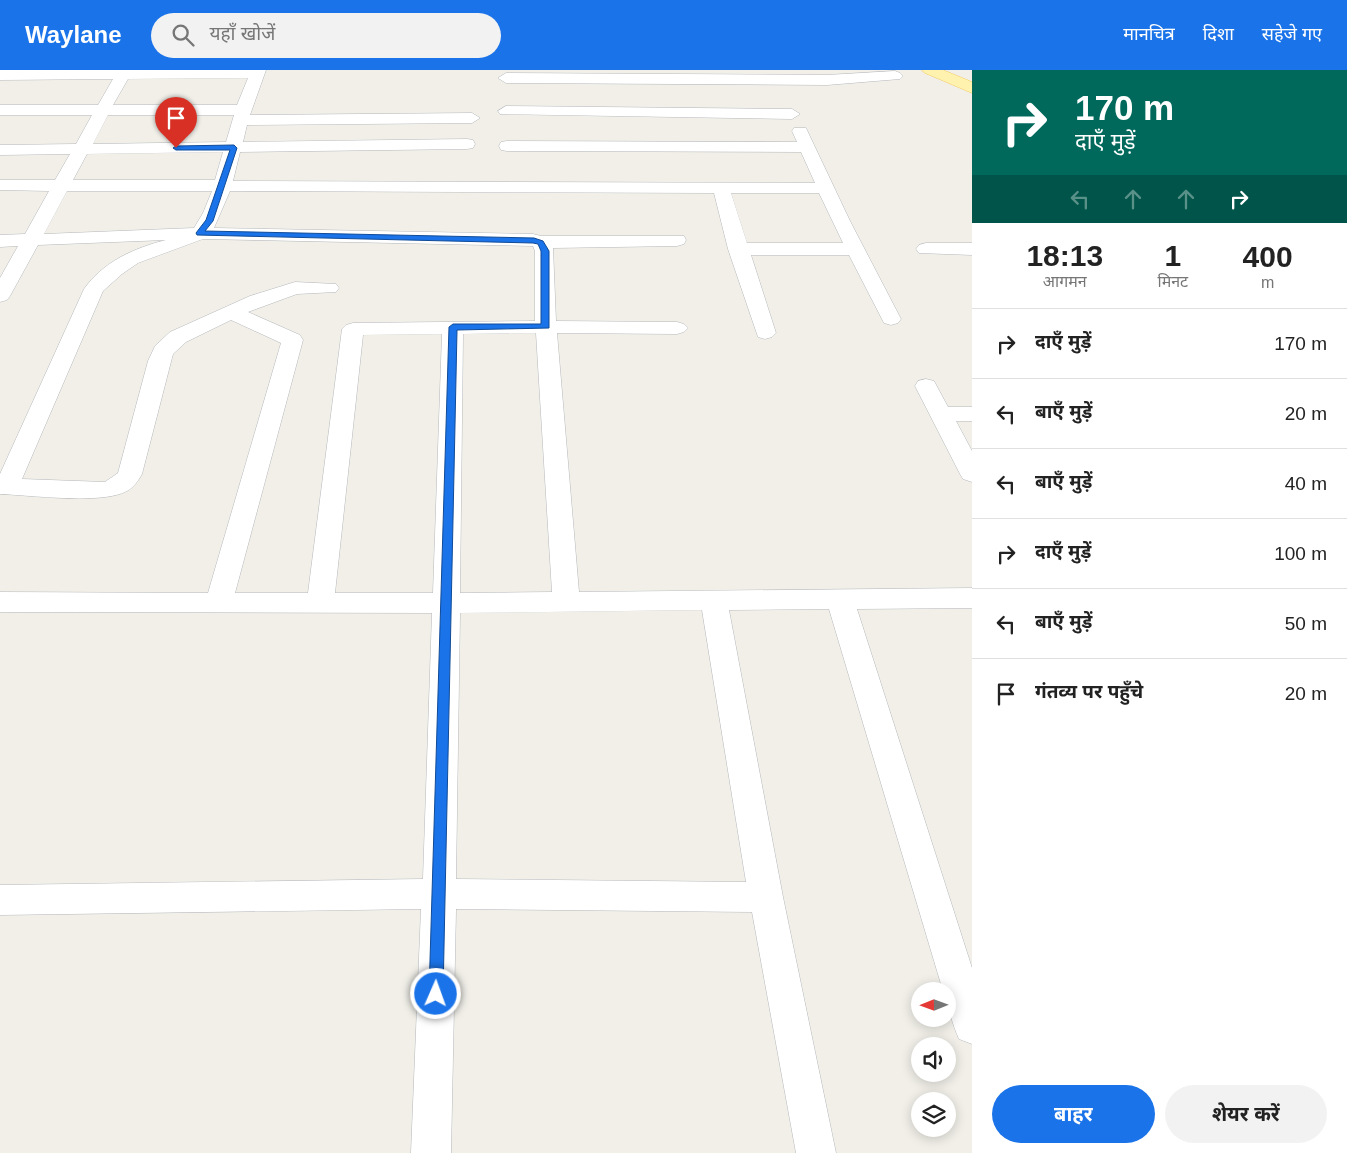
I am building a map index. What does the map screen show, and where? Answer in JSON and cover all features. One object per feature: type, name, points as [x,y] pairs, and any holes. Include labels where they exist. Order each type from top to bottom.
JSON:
[{"type":"main road","points":[[930,70],[972,88]]},
{"type":"street","points":[[0,296],[123,72]]},
{"type":"street","points":[[0,75],[123,72],[257,72],[209,221],[200,233],[133,258],[116,268],[94,289],[4,486],[106,490],[118,487],[126,482],[130,474],[163,351],[178,337],[230,312],[281,291],[329,288]]},
{"type":"street","points":[[507,166],[506,74],[776,80],[842,80],[895,76]]},
{"type":"street","points":[[776,80],[826,188],[891,319]]},
{"type":"street","points":[[0,110],[102,110],[242,115],[472,118]]},
{"type":"street","points":[[506,111],[792,114]]},
{"type":"street","points":[[0,150],[467,144]]},
{"type":"street","points":[[0,185],[222,185],[807,147]]},
{"type":"street","points":[[507,166],[721,188],[826,188]]},
{"type":"street","points":[[721,188],[764,333]]},
{"type":"street","points":[[0,241],[200,233],[534,240],[541,242],[678,240]]},
{"type":"street","points":[[541,242],[545,251],[546,327],[566,602]]},
{"type":"street","points":[[738,249],[856,249]]},
{"type":"street","points":[[926,249],[972,250]]},
{"type":"street","points":[[219,602],[292,340],[230,312]]},
{"type":"street","points":[[430,1153],[440,894],[453,327]]},
{"type":"street","points":[[320,602],[353,329],[453,327],[677,328]]},
{"type":"street","points":[[926,386],[972,474]]},
{"type":"street","points":[[940,414],[972,414]]},
{"type":"street","points":[[0,602],[446,603],[972,598]]},
{"type":"street","points":[[840,599],[972,1026]]},
{"type":"street","points":[[714,600],[766,897],[816,1153]]},
{"type":"street","points":[[0,900],[440,894],[766,897]]},
{"type":"route","points":[[176,148],[234,148],[209,221],[205,229],[200,233],[534,240],[541,242],[544,246],[546,327],[453,327],[436,994]]}]
